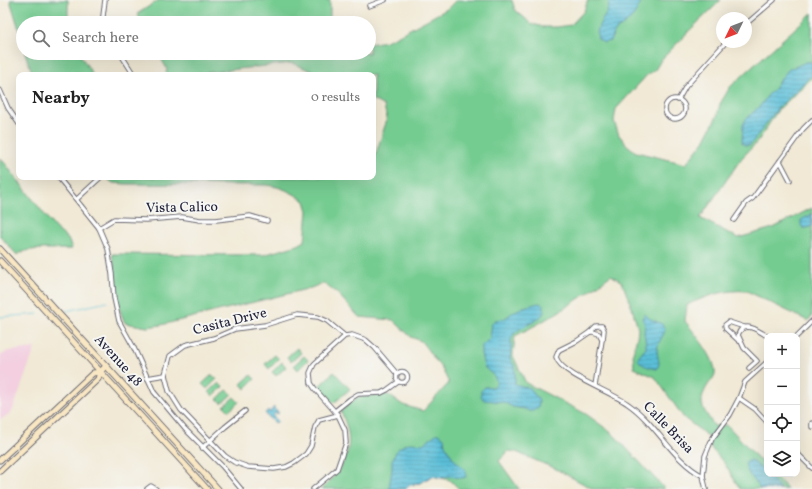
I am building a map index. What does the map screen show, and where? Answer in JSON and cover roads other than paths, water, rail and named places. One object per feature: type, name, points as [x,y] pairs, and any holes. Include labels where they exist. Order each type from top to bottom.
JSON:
[{"type":"main road","name":"Avenue 48","points":[[0,249],[218,488]]},
{"type":"main road","name":"Avenue 48","points":[[0,261],[207,489]]},
{"type":"main road","points":[[0,471],[98,379],[100,372],[106,366]]},
{"type":"main road","points":[[0,460],[93,372],[100,372]]},
{"type":"main road","points":[[39,434],[50,418],[50,413]]},
{"type":"main road","points":[[12,459],[11,454],[22,439]]},
{"type":"street","points":[[103,16],[105,0]]},
{"type":"street","points":[[369,6],[385,0]]},
{"type":"street","points":[[752,19],[774,0]]},
{"type":"street","points":[[678,100],[686,86],[721,48]]},
{"type":"street","points":[[124,60],[132,72]]},
{"type":"street","points":[[0,90],[8,108],[16,120]]},
{"type":"street","points":[[671,100],[678,100],[684,106],[684,112],[679,118],[671,118],[666,113],[666,105],[671,100]]},
{"type":"street","points":[[734,220],[746,203],[753,198],[803,129],[812,120]]},
{"type":"street","points":[[780,161],[790,180]]},
{"type":"street","points":[[61,180],[99,228],[108,249],[114,298],[119,321],[133,346],[154,392],[202,448],[222,466],[241,489]]},
{"type":"street","points":[[77,199],[98,180]]},
{"type":"street","name":"Vista Calico","points":[[99,228],[114,219],[146,220],[182,217],[200,220],[216,220],[250,216],[267,220]]},
{"type":"street","name":"Casita Drive","points":[[165,375],[170,356],[185,345],[214,338],[234,329],[265,325],[297,315],[318,317],[345,336]]},
{"type":"street","points":[[800,333],[812,321]]},
{"type":"street","points":[[749,368],[757,361],[726,329],[725,325],[729,322],[744,327],[754,328],[764,334]]},
{"type":"street","points":[[590,332],[598,325],[602,326],[604,330],[595,386]]},
{"type":"street","points":[[741,343],[738,335],[740,330],[744,327]]},
{"type":"street","points":[[590,332],[599,334],[602,340]]},
{"type":"street","name":"Calle Brisa","points":[[590,332],[577,341],[559,350],[556,357],[559,363],[565,369],[582,380],[614,395],[629,405],[644,417],[677,455],[703,476]]},
{"type":"street","points":[[313,489],[337,469],[346,443],[345,430],[336,413],[313,386],[310,373],[313,367],[322,356],[345,336],[358,336],[366,340],[375,348],[397,374],[396,378],[398,382]]},
{"type":"street","points":[[706,489],[703,476],[704,456],[712,439],[722,426],[739,398],[745,382],[764,365]]},
{"type":"street","points":[[147,378],[165,375],[169,391],[181,410],[225,456],[242,466],[264,469],[286,467],[298,461],[308,451],[313,441],[315,427],[319,420],[336,413],[350,399],[358,394],[381,393],[398,382],[402,383],[406,380],[407,376],[404,372],[397,374]]},
{"type":"street","points":[[739,398],[755,409],[764,419]]},
{"type":"street","points":[[202,448],[245,411]]},
{"type":"street","points":[[800,456],[812,468]]},
{"type":"street","points":[[147,489],[151,486],[156,489]]},
{"type":"water","points":[[610,0],[643,0],[631,19],[616,30],[610,41],[604,43],[598,39],[597,31],[608,10]]},
{"type":"water","points":[[806,62],[812,62],[812,75],[778,108],[750,145],[744,145],[742,142],[743,125],[746,119],[761,105],[788,70]]},
{"type":"water","points":[[812,214],[812,226],[803,228],[801,225],[801,220]]},
{"type":"water","points":[[539,303],[543,305],[543,315],[516,331],[511,340],[510,359],[515,367],[515,384],[530,388],[539,401],[538,407],[533,411],[529,411],[513,407],[503,402],[484,400],[481,396],[481,391],[485,387],[494,387],[497,382],[494,376],[484,367],[481,353],[481,347],[490,338],[492,323],[495,320],[504,319],[515,311],[524,307]]},
{"type":"water","points":[[645,314],[650,319],[662,324],[665,330],[657,348],[659,365],[656,369],[641,363],[638,358],[646,348],[644,333],[645,325],[642,318]]},
{"type":"water","points":[[274,407],[274,409],[279,413],[276,413],[273,416],[278,421],[275,423],[265,413],[268,410],[270,412]]},
{"type":"water","points":[[436,434],[440,434],[444,438],[445,445],[453,458],[466,471],[466,477],[462,478],[449,476],[442,478],[432,476],[420,483],[409,485],[406,489],[389,489],[392,460],[397,450],[405,444],[423,444]]},
{"type":"water","points":[[751,460],[764,471],[764,477],[770,477],[780,489],[760,489],[748,473],[746,462]]},
{"type":"waterway","points":[[66,311],[107,302]]},
{"type":"waterway","points":[[0,317],[38,314]]}]
